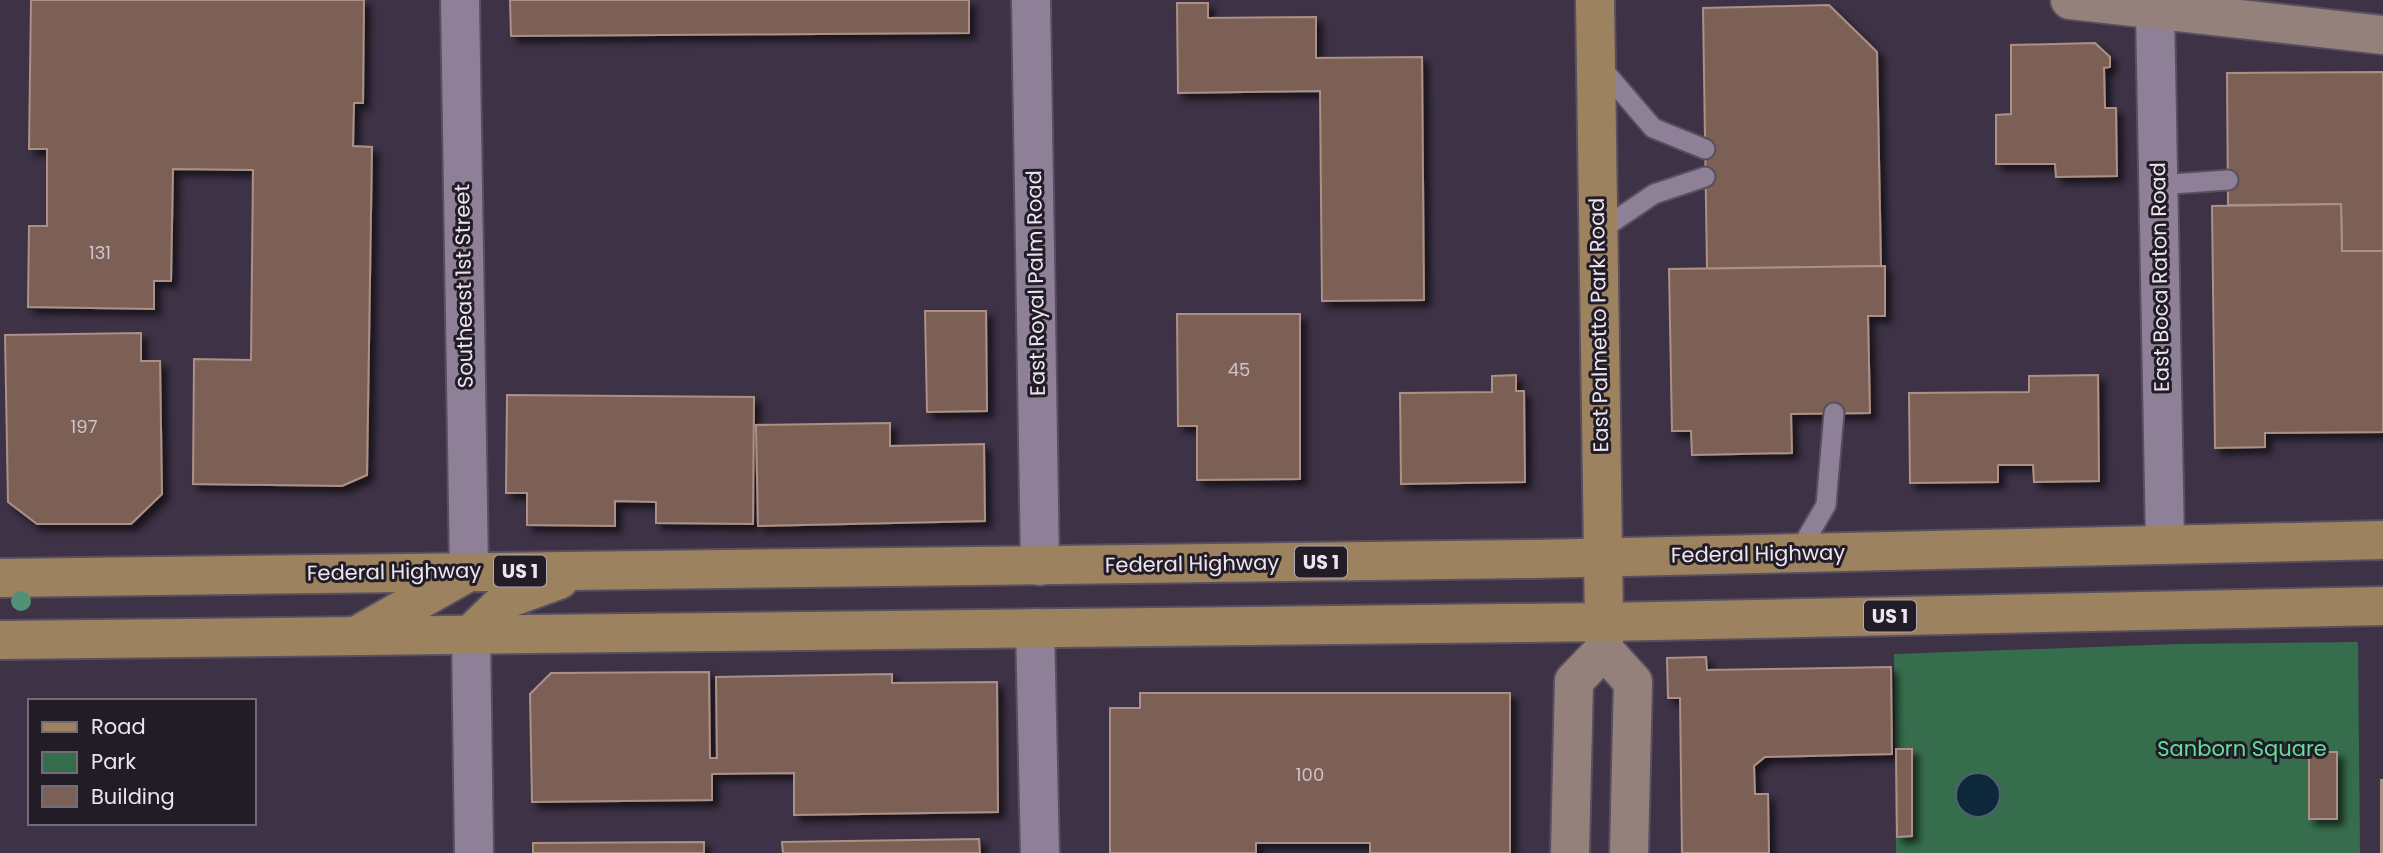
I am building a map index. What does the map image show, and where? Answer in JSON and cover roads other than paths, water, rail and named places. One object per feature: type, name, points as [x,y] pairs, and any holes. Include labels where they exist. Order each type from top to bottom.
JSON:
[{"type":"main road","name":"East Palmetto Park Road","points":[[1595,0],[1604,636]]},
{"type":"main road","points":[[2070,0],[2383,35]]},
{"type":"main road","name":"Federal Highway","points":[[0,578],[1601,558],[2383,540]]},
{"type":"main road","points":[[471,634],[508,599],[584,570]]},
{"type":"main road","points":[[356,635],[469,571]]},
{"type":"main road","name":"US 1","points":[[0,640],[1035,628],[1604,636],[2383,606]]},
{"type":"main road","points":[[1570,853],[1574,681],[1604,636],[1633,682],[1629,853]]},
{"type":"street","name":"Southeast 1st Street","points":[[460,0],[469,571]]},
{"type":"street","name":"East Royal Palm Road","points":[[1031,0],[1040,566]]},
{"type":"street","name":"East Boca Raton Road","points":[[2155,11],[2165,544]]},
{"type":"street","points":[[1035,628],[1040,853]]},
{"type":"street","points":[[471,634],[474,853]]},
{"type":"lane","points":[[1595,61],[1653,128],[1705,149]]},
{"type":"lane","points":[[1598,232],[1654,194],[1705,177]]},
{"type":"lane","points":[[2158,185],[2228,180]]},
{"type":"lane","points":[[1798,553],[1826,505],[1834,413]]},
{"type":"water","points":[[1978,773],[1993,780],[2000,795],[1993,810],[1978,817],[1963,810],[1956,795],[1963,780]]},
{"type":"park label","name":"Sanborn Square","points":[[2242,749]]}]
